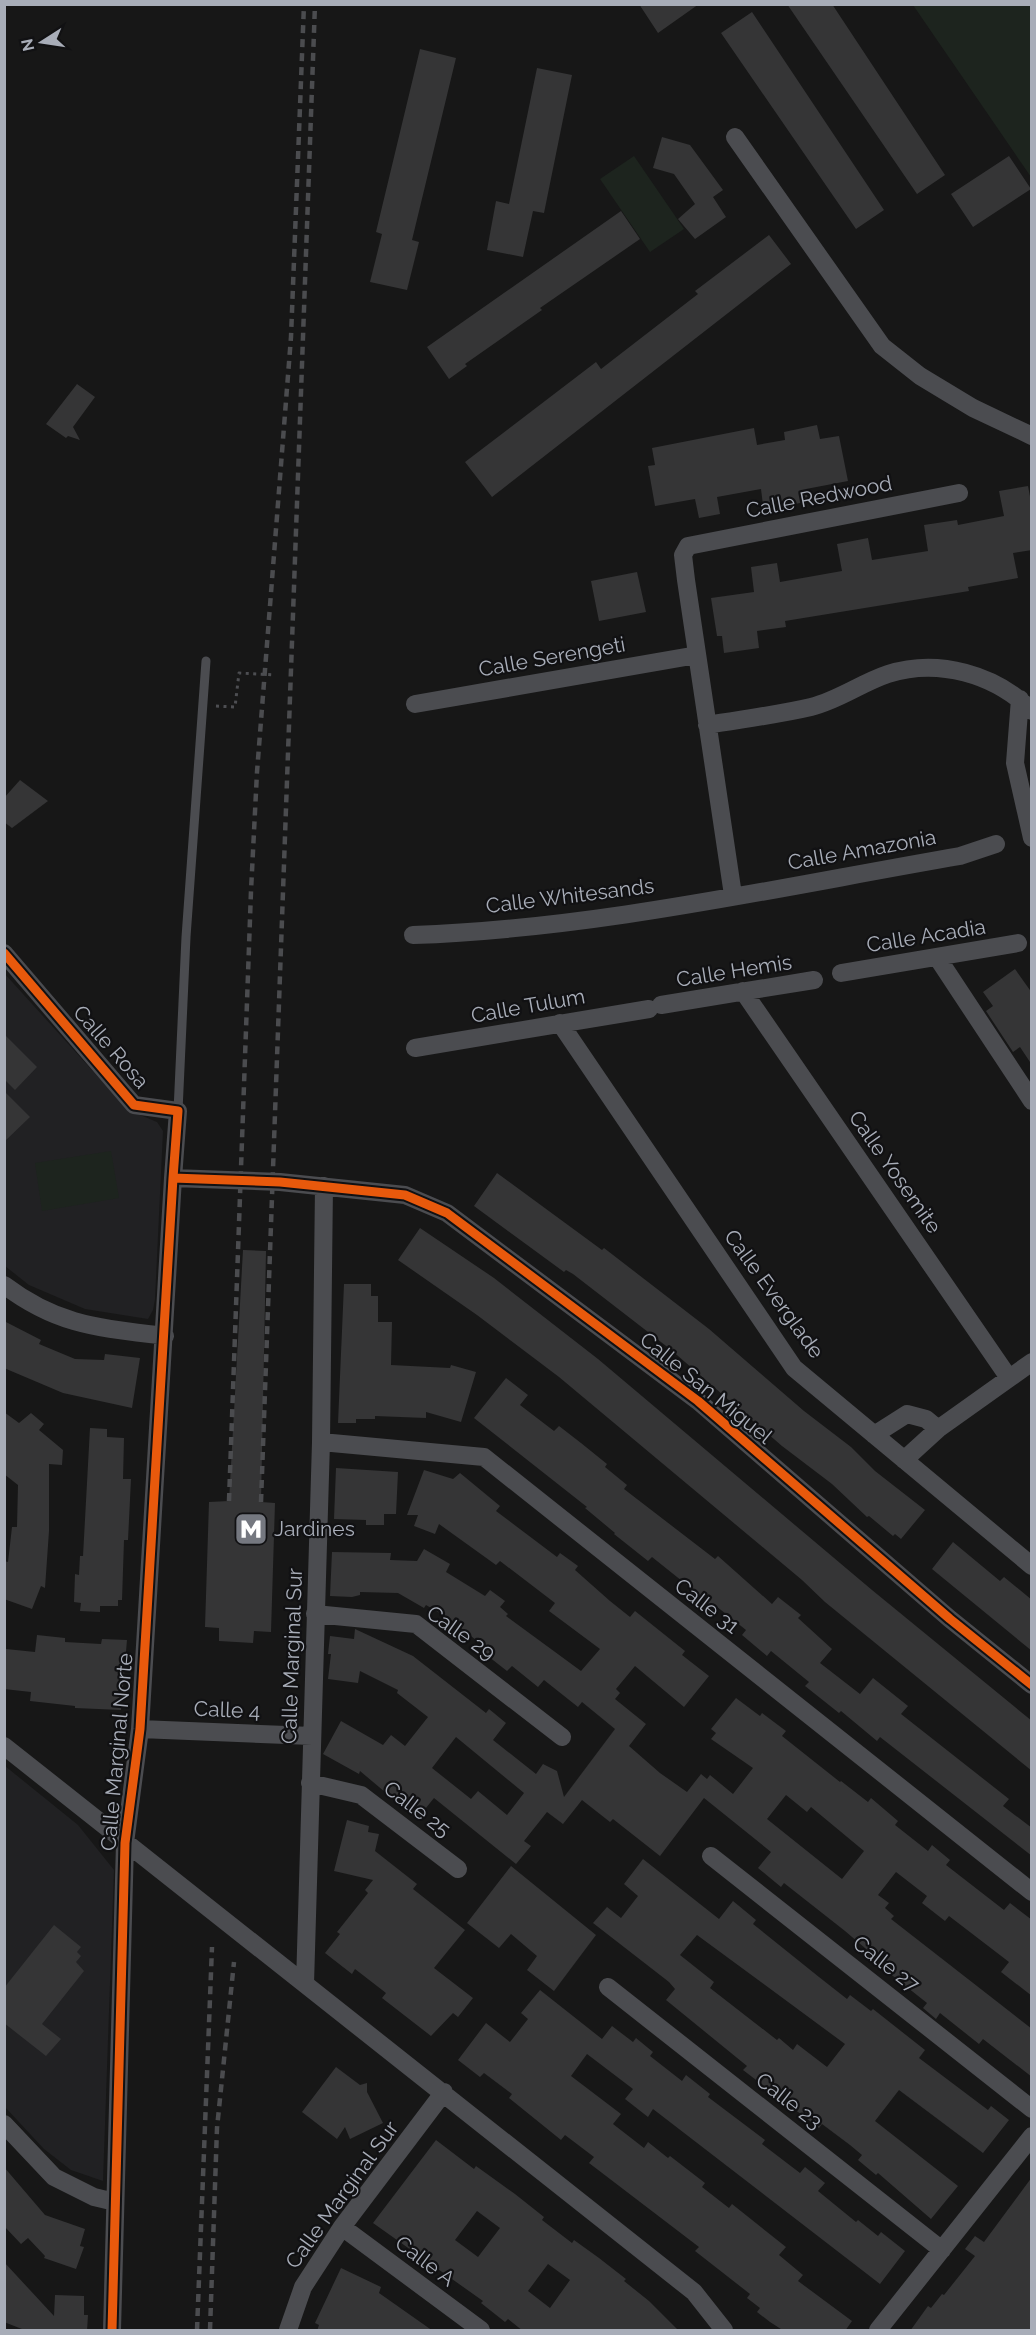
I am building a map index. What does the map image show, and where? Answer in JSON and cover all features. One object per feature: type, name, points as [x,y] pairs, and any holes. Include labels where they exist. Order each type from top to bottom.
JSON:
[{"type":"street","points":[[735,137],[882,346],[920,376],[973,408],[1032,436]]},
{"type":"street","name":"Calle Redwood","points":[[697,656],[683,555],[688,546],[958,493]]},
{"type":"street","points":[[697,656],[734,895]]},
{"type":"street","name":"Calle Serengeti","points":[[415,704],[697,656]]},
{"type":"street","points":[[707,725],[811,707],[889,674],[916,669],[949,670],[977,675],[1006,688],[1026,705],[1015,763],[1032,838]]},
{"type":"street","name":"Calle Amazonia","points":[[734,895],[960,856],[996,844]]},
{"type":"street","name":"Calle Whitesands","points":[[413,935],[548,924],[734,895]]},
{"type":"street","name":"Calle Acadia","points":[[841,973],[1018,944]]},
{"type":"street","name":"Calle Rosa","points":[[4,953],[134,1105],[178,1111]]},
{"type":"street","points":[[937,957],[1032,1101]]},
{"type":"street","name":"Calle Hemis","points":[[655,1007],[814,980]]},
{"type":"street","name":"Calle Yosemite","points":[[743,991],[1009,1378]]},
{"type":"street","name":"Calle Tulum","points":[[415,1048],[655,1007]]},
{"type":"street","name":"Calle Everglade","points":[[560,1023],[794,1368],[1032,1566]]},
{"type":"street","points":[[178,1111],[173,1178],[227,1179],[324,1186]]},
{"type":"street","name":"Calle Marginal Norte","points":[[112,2331],[125,1843],[140,1729],[173,1178]]},
{"type":"street","name":"Calle Marginal Sur","points":[[305,1984],[321,1442],[324,1186]]},
{"type":"street","name":"Calle San Miguel","points":[[324,1186],[405,1195],[447,1213],[698,1401],[950,1619],[1032,1685]]},
{"type":"street","points":[[4,1284],[29,1304],[85,1326],[165,1336]]},
{"type":"street","points":[[904,1460],[938,1429],[1032,1362]]},
{"type":"street","points":[[874,1435],[907,1414],[926,1419],[938,1429]]},
{"type":"street","name":"Calle 31","points":[[321,1442],[484,1457],[1032,1892]]},
{"type":"street","name":"Calle 29","points":[[315,1614],[416,1624],[561,1737]]},
{"type":"street","name":"Calle 4","points":[[140,1729],[312,1736]]},
{"type":"street","points":[[4,1746],[694,2292],[724,2331]]},
{"type":"street","name":"Calle 25","points":[[310,1783],[361,1795],[458,1869]]},
{"type":"street","name":"Calle 27","points":[[711,1856],[1032,2109]]},
{"type":"street","name":"Calle 23","points":[[608,1987],[942,2250]]},
{"type":"street","name":"Calle Marginal Sur","points":[[288,2331],[303,2288],[342,2227],[444,2092]]},
{"type":"street","points":[[4,2124],[54,2177],[94,2197],[115,2202]]},
{"type":"street","points":[[878,2331],[1032,2136]]},
{"type":"street","name":"Calle A","points":[[342,2227],[481,2331]]},
{"type":"lane","points":[[178,1111],[186,937],[206,661]]},
{"type":"path","points":[[202,705],[234,707],[239,673],[275,675]]},
{"type":"shaded area","points":[[913,5],[1031,5],[1031,177]]},
{"type":"shaded area","points":[[634,156],[684,229],[650,252],[600,179]]},
{"type":"shaded area","points":[[4,973],[128,1110],[157,1122],[163,1131],[155,1299],[148,1319],[85,1309],[29,1285],[5,1266]]},
{"type":"shaded area","points":[[111,1151],[119,1198],[42,1211],[35,1163]]},
{"type":"shaded area","points":[[5,1766],[78,1825],[114,1870],[103,2181],[71,2170],[44,2149],[5,2107]]},
{"type":"building","points":[[639,4],[699,4],[658,33]]},
{"type":"building","points":[[787,4],[832,4],[945,175],[917,194]]},
{"type":"building","points":[[752,12],[884,210],[856,229],[721,33]]},
{"type":"building","points":[[420,49],[456,58],[412,240],[419,242],[407,290],[370,282],[382,234],[376,232]]},
{"type":"building","points":[[537,68],[572,75],[544,213],[533,211],[523,257],[487,250],[496,201],[509,204]]},
{"type":"building","points":[[662,137],[690,145],[723,190],[713,197],[726,217],[695,239],[678,219],[695,204],[674,174],[653,168]]},
{"type":"building","points":[[1009,156],[1031,189],[973,227],[951,194]]},
{"type":"building","points":[[621,211],[640,239],[540,308],[542,310],[465,364],[467,366],[449,379],[427,347]]},
{"type":"building","points":[[769,235],[791,264],[492,497],[465,462],[596,362],[601,369],[698,294],[695,291]]},
{"type":"building","points":[[77,384],[95,397],[73,427],[80,440],[68,436],[66,438],[46,424]]},
{"type":"building","points":[[817,425],[820,439],[839,436],[848,481],[806,489],[808,501],[787,506],[786,501],[763,505],[761,489],[717,497],[720,514],[699,518],[695,499],[655,506],[648,466],[655,465],[652,448],[754,428],[757,445],[785,440],[784,432]]},
{"type":"building","points":[[1028,486],[1032,507],[1032,550],[1013,553],[1018,578],[968,587],[969,591],[785,621],[786,627],[757,631],[759,648],[724,653],[722,636],[717,636],[711,598],[754,592],[751,567],[777,563],[780,582],[842,571],[837,544],[868,538],[872,560],[928,551],[924,525],[957,520],[958,525],[1004,516],[999,491]]},
{"type":"building","points":[[637,572],[646,612],[599,621],[591,581]]},
{"type":"building","points":[[20,780],[48,801],[12,828],[4,822],[4,798]]},
{"type":"building","points":[[1015,969],[1032,993],[1032,1065],[1020,1047],[1013,1052],[986,1011],[993,1006],[983,992]]},
{"type":"building","points":[[4,1034],[37,1067],[15,1090],[4,1079]]},
{"type":"building","points":[[4,1091],[30,1117],[4,1142]]},
{"type":"building","points":[[497,1173],[602,1250],[604,1248],[709,1329],[804,1411],[851,1447],[875,1471],[925,1510],[901,1539],[895,1534],[893,1536],[869,1516],[867,1517],[832,1484],[782,1446],[670,1349],[573,1274],[566,1270],[564,1272],[474,1206]]},
{"type":"building","points":[[420,1228],[494,1278],[598,1359],[872,1590],[1032,1721],[1032,1771],[825,1602],[802,1580],[559,1377],[477,1315],[398,1260]]},
{"type":"building","points":[[243,1250],[266,1251],[261,1502],[275,1503],[271,1632],[254,1631],[253,1643],[219,1641],[219,1628],[205,1627],[209,1502],[229,1501]]},
{"type":"building","points":[[344,1284],[371,1284],[371,1296],[378,1296],[378,1322],[392,1322],[391,1365],[450,1368],[451,1365],[476,1372],[461,1422],[426,1412],[426,1418],[375,1416],[375,1419],[356,1419],[356,1423],[338,1423]]},
{"type":"building","points":[[4,1321],[41,1340],[39,1344],[75,1359],[104,1360],[105,1354],[140,1358],[132,1408],[63,1393],[4,1368]]},
{"type":"building","points":[[506,1378],[528,1395],[520,1405],[554,1431],[559,1426],[607,1464],[605,1467],[627,1485],[624,1489],[715,1559],[718,1556],[772,1604],[778,1597],[801,1615],[798,1618],[832,1649],[820,1663],[860,1694],[873,1678],[908,1706],[901,1714],[1009,1799],[1003,1806],[1032,1828],[1032,1856],[880,1737],[877,1741],[841,1711],[839,1713],[805,1686],[809,1682],[771,1651],[767,1656],[742,1635],[746,1630],[716,1606],[711,1612],[688,1593],[692,1589],[652,1557],[648,1561],[614,1534],[585,1508],[587,1507],[474,1418]]},
{"type":"building","points":[[4,1412],[19,1423],[31,1413],[44,1424],[39,1430],[63,1450],[62,1465],[49,1464],[49,1531],[45,1588],[41,1586],[32,1609],[4,1599],[4,1561],[8,1562],[12,1527],[17,1527],[18,1485],[4,1474]]},
{"type":"building","points":[[90,1428],[107,1429],[107,1437],[124,1438],[123,1479],[131,1479],[128,1540],[124,1540],[122,1600],[118,1600],[118,1606],[100,1606],[100,1612],[80,1611],[81,1603],[74,1602],[75,1574],[79,1575],[80,1556],[83,1556]]},
{"type":"building","points":[[336,1468],[398,1472],[396,1514],[384,1514],[384,1525],[366,1525],[366,1520],[334,1519]]},
{"type":"building","points":[[424,1470],[453,1479],[460,1473],[500,1506],[496,1511],[557,1557],[560,1553],[578,1566],[575,1570],[630,1617],[635,1611],[685,1651],[682,1655],[709,1676],[684,1707],[635,1666],[616,1689],[620,1693],[615,1699],[646,1724],[629,1746],[660,1773],[687,1792],[701,1774],[707,1779],[710,1775],[733,1794],[753,1768],[711,1739],[716,1733],[711,1729],[736,1698],[760,1716],[762,1713],[786,1731],[782,1736],[840,1782],[868,1802],[871,1798],[898,1821],[895,1825],[928,1851],[932,1845],[950,1860],[946,1865],[1004,1910],[1010,1903],[1032,1920],[1032,1996],[1001,1972],[1009,1962],[949,1916],[945,1921],[922,1903],[927,1896],[896,1872],[878,1895],[889,1903],[885,1908],[894,1916],[891,1919],[1032,2029],[1032,2077],[983,2039],[979,2044],[940,2013],[936,2019],[923,2008],[927,2003],[869,1957],[872,1954],[845,1931],[784,1883],[781,1887],[758,1868],[771,1852],[704,1798],[660,1856],[613,1819],[610,1822],[582,1800],[563,1824],[547,1812],[524,1841],[531,1846],[516,1864],[434,1798],[417,1819],[360,1771],[359,1774],[323,1754],[341,1721],[383,1745],[391,1735],[405,1746],[428,1717],[397,1693],[398,1690],[360,1671],[358,1683],[328,1679],[331,1654],[328,1654],[330,1636],[354,1639],[355,1629],[413,1656],[486,1713],[489,1709],[506,1723],[493,1740],[536,1774],[543,1764],[557,1771],[564,1797],[615,1729],[582,1702],[578,1707],[544,1680],[538,1687],[512,1666],[507,1671],[484,1653],[487,1649],[450,1619],[426,1605],[424,1608],[398,1593],[360,1592],[360,1595],[352,1597],[330,1596],[332,1552],[391,1553],[390,1560],[417,1561],[424,1549],[450,1564],[446,1572],[485,1596],[490,1590],[505,1601],[500,1607],[508,1614],[506,1616],[581,1671],[600,1649],[549,1611],[555,1603],[500,1561],[496,1565],[439,1524],[435,1534],[414,1526],[418,1515],[407,1515]],"holes":[[[456,1737],[524,1793],[507,1815],[478,1791],[471,1799],[432,1768]],[[786,1795],[807,1812],[811,1807],[864,1851],[842,1879],[767,1819]]]},
{"type":"building","points":[[953,1542],[1000,1581],[1004,1577],[1032,1600],[1032,1651],[932,1569]]},
{"type":"building","points":[[37,1635],[65,1638],[65,1642],[101,1644],[102,1639],[127,1640],[121,1710],[75,1708],[75,1706],[30,1701],[31,1692],[4,1689],[6,1649],[35,1652]]},
{"type":"building","points":[[347,1820],[369,1826],[368,1832],[379,1834],[375,1851],[417,1884],[413,1889],[465,1930],[434,1968],[473,1998],[458,2017],[453,2013],[431,2036],[382,1998],[386,1993],[355,1969],[352,1974],[325,1953],[340,1934],[337,1932],[368,1893],[365,1890],[373,1880],[334,1871]]},
{"type":"building","points":[[643,1859],[719,1919],[733,1901],[756,1920],[753,1924],[847,1999],[850,1995],[871,2011],[873,2009],[925,2050],[919,2058],[988,2110],[991,2106],[1009,2120],[983,2153],[899,2090],[875,2121],[958,2186],[931,2219],[878,2173],[876,2175],[858,2160],[862,2155],[850,2145],[822,2124],[819,2128],[743,2070],[747,2066],[666,2000],[675,1989],[669,1982],[593,1923],[607,1907],[621,1918],[638,1896],[624,1884]],"holes":[[[697,1935],[845,2044],[827,2067],[797,2044],[793,2050],[710,1988],[714,1982],[680,1955]]]},
{"type":"building","points":[[511,1866],[596,1935],[554,1991],[527,1970],[537,1956],[511,1934],[499,1948],[467,1923]]},
{"type":"building","points":[[54,1925],[81,1947],[77,1952],[81,1956],[76,1962],[84,1971],[42,2024],[61,2039],[46,2056],[4,2023],[4,1988]]},
{"type":"building","points":[[540,1990],[602,2039],[612,2026],[633,2042],[636,2038],[653,2052],[650,2056],[682,2081],[686,2075],[710,2094],[708,2097],[765,2140],[762,2144],[800,2173],[805,2167],[825,2183],[818,2191],[856,2222],[858,2220],[878,2236],[881,2232],[905,2251],[880,2284],[653,2109],[648,2117],[625,2099],[633,2089],[587,2054],[571,2076],[621,2114],[613,2124],[644,2148],[648,2142],[668,2158],[670,2156],[705,2183],[702,2187],[729,2208],[732,2204],[786,2247],[779,2255],[803,2275],[798,2281],[852,2321],[845,2331],[784,2331],[770,2322],[757,2312],[760,2308],[747,2298],[750,2294],[695,2251],[699,2247],[589,2163],[594,2157],[565,2135],[561,2140],[509,2098],[512,2094],[484,2073],[480,2077],[458,2060],[486,2023],[510,2042],[528,2019],[521,2013]]},
{"type":"building","points":[[336,2067],[360,2085],[367,2083],[367,2092],[383,2123],[350,2139],[345,2127],[337,2139],[302,2112]]},
{"type":"building","points":[[436,2140],[474,2169],[476,2166],[515,2194],[544,2217],[542,2220],[572,2243],[574,2240],[626,2279],[624,2281],[649,2301],[679,2331],[523,2331],[508,2319],[505,2322],[481,2303],[483,2301],[373,2223]],"holes":[[[477,2211],[500,2228],[478,2257],[455,2240]],[[548,2264],[570,2280],[550,2308],[528,2291]]]},
{"type":"building","points":[[4,2167],[45,2215],[85,2229],[80,2246],[84,2247],[76,2269],[44,2258],[45,2256],[28,2238],[21,2244],[4,2226]]},
{"type":"building","points":[[1032,2177],[1032,2331],[910,2331],[928,2306],[931,2308],[942,2294],[944,2295],[975,2256],[965,2249],[975,2236],[984,2242]]},
{"type":"building","points":[[4,2262],[54,2316],[55,2295],[84,2296],[84,2315],[88,2315],[87,2331],[27,2331],[4,2322]]},
{"type":"building","points":[[341,2268],[381,2287],[379,2293],[433,2331],[317,2331],[319,2325],[315,2323]]},
{"type":"railway","points":[[229,1501],[251,891],[257,772],[291,337],[304,4]]},
{"type":"railway","points":[[261,1502],[315,4]]},
{"type":"railway","points":[[197,2330],[212,1947]]},
{"type":"railway","points":[[210,2330],[217,2128],[234,1962]]},
{"type":"cycle path","points":[[4,953],[134,1105],[178,1111],[173,1178],[280,1182],[405,1195],[447,1213],[698,1401],[950,1619],[1032,1685]]},
{"type":"cycle path","points":[[112,2330],[125,1843],[140,1729],[173,1178]]},
{"type":"place","name":"Jardines","points":[[251,1529]]}]
